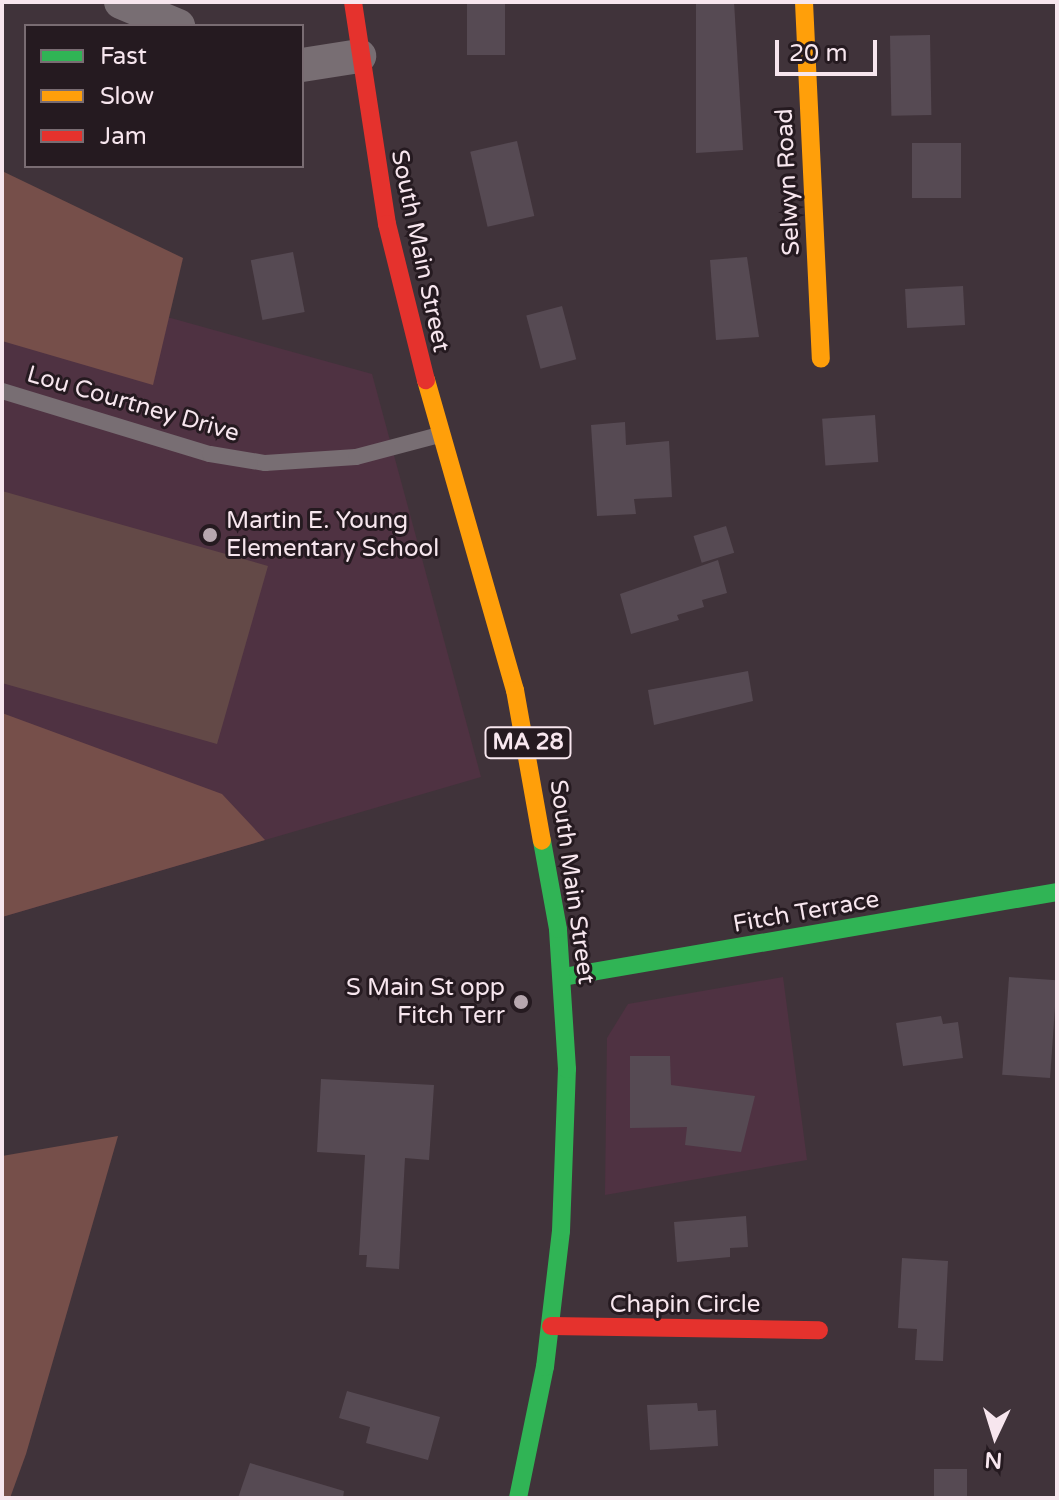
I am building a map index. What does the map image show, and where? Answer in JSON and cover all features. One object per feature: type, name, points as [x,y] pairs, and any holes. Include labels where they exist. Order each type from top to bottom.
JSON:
[{"type":"main road","name":"South Main Street","points":[[353,2],[387,224],[440,435],[527,738],[563,977],[565,1151],[551,1326],[518,1498]]},
{"type":"main road","name":"Selwyn Road","points":[[804,2],[821,359]]},
{"type":"main road","name":"Fitch Terrace","points":[[563,977],[1057,892]]},
{"type":"main road","name":"Chapin Circle","points":[[551,1326],[819,1330]]},
{"type":"street","points":[[121,2],[173,24]]},
{"type":"street","points":[[304,65],[359,56]]},
{"type":"lane","name":"Lou Courtney Drive","points":[[2,391],[210,454],[265,463],[356,457],[440,435]]},
{"type":"shaded area","points":[[2,171],[183,258],[153,385],[2,341]]},
{"type":"shaded area","name":"Martin E. Young Elementary School","points":[[2,271],[372,374],[481,777],[2,917]]},
{"type":"shaded area","points":[[2,491],[268,566],[217,744],[2,683]]},
{"type":"shaded area","points":[[2,713],[222,794],[265,840],[2,917]]},
{"type":"shaded area","points":[[783,977],[807,1160],[605,1195],[607,1038],[628,1004]]},
{"type":"shaded area","points":[[118,1136],[26,1454],[10,1498],[2,1498],[2,1156]]},
{"type":"building","points":[[467,2],[505,2],[505,55],[467,55]]},
{"type":"building","points":[[696,2],[734,2],[743,150],[696,153]]},
{"type":"building","points":[[930,35],[931,115],[891,116],[890,36]]},
{"type":"building","points":[[517,141],[534,216],[488,227],[470,152]]},
{"type":"building","points":[[912,143],[961,143],[961,198],[912,198]]},
{"type":"building","points":[[293,252],[305,312],[262,320],[251,260]]},
{"type":"building","points":[[747,257],[759,337],[716,340],[710,260]]},
{"type":"building","points":[[963,286],[965,325],[907,328],[905,289]]},
{"type":"building","points":[[562,306],[576,359],[540,369],[526,316]]},
{"type":"building","points":[[875,415],[878,462],[825,466],[822,419]]},
{"type":"building","points":[[625,422],[626,445],[669,441],[672,497],[634,499],[636,514],[597,516],[591,425]]},
{"type":"building","points":[[726,526],[734,553],[702,563],[693,536]]},
{"type":"building","points":[[718,560],[727,593],[702,600],[704,607],[677,615],[679,620],[631,634],[620,594]]},
{"type":"building","points":[[748,671],[753,701],[654,725],[648,690]]},
{"type":"building","points":[[1009,977],[1057,980],[1050,1078],[1002,1075]]},
{"type":"building","points":[[941,1016],[943,1024],[958,1022],[963,1058],[903,1066],[896,1023]]},
{"type":"building","points":[[630,1056],[670,1056],[671,1085],[755,1096],[741,1152],[685,1145],[687,1127],[630,1128]]},
{"type":"building","points":[[321,1079],[434,1085],[429,1160],[405,1158],[399,1269],[366,1267],[367,1255],[359,1255],[365,1155],[317,1152]]},
{"type":"building","points":[[746,1216],[748,1247],[730,1248],[730,1257],[677,1262],[674,1222]]},
{"type":"building","points":[[902,1258],[948,1261],[943,1361],[915,1360],[917,1329],[898,1328]]},
{"type":"building","points":[[347,1391],[440,1417],[428,1460],[366,1443],[370,1427],[339,1418]]},
{"type":"building","points":[[697,1403],[698,1411],[716,1410],[718,1446],[650,1450],[647,1405]]},
{"type":"building","points":[[250,1463],[344,1491],[343,1498],[238,1498]]},
{"type":"building","points":[[934,1469],[967,1469],[967,1498],[934,1498]]},
{"type":"traffic: fast","points":[[518,1498],[545,1367],[561,1231],[567,1069],[558,929],[542,841]]},
{"type":"traffic: fast","points":[[563,977],[1057,892]]},
{"type":"traffic: slow","points":[[804,2],[821,359]]},
{"type":"traffic: slow","points":[[426,380],[515,690],[542,841]]},
{"type":"traffic: jam","points":[[353,2],[387,224],[426,380]]},
{"type":"traffic: jam","points":[[551,1326],[819,1330]]},
{"type":"place","name":"Martin E. Young Elementary School","points":[[210,535]]},
{"type":"place","name":"S Main St opp Fitch Terr","points":[[521,1002]]}]
